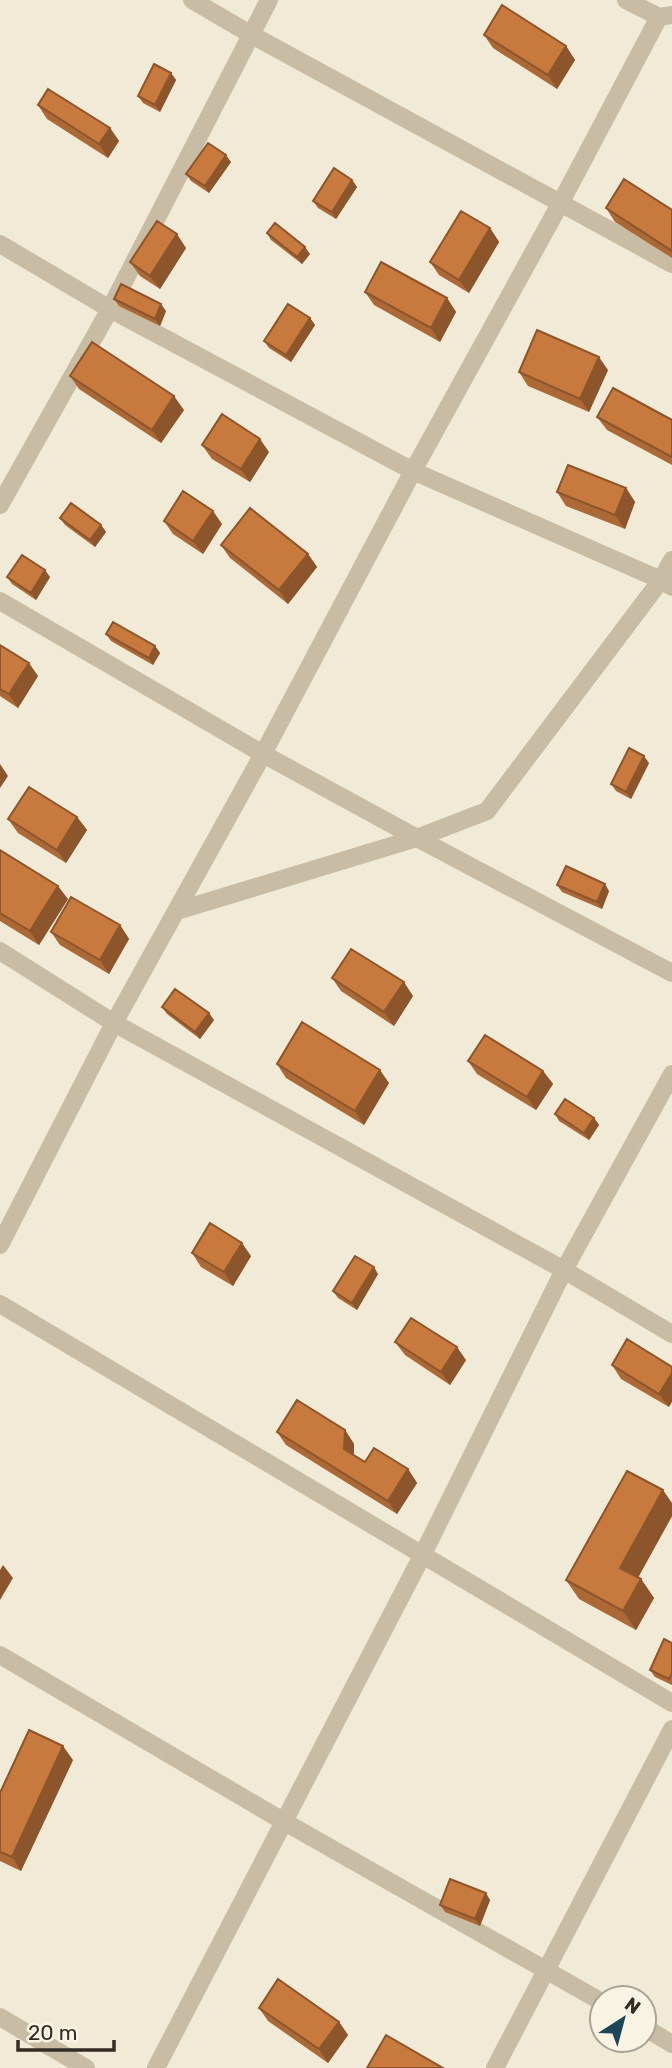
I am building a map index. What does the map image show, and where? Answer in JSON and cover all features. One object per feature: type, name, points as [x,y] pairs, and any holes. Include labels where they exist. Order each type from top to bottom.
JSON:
[{"type":"street","points":[[192,0],[672,264]]},
{"type":"street","points":[[0,505],[110,309],[269,0]]},
{"type":"street","points":[[0,1245],[114,1023],[263,754],[413,471],[665,16],[626,0]]},
{"type":"street","points":[[0,244],[110,309],[413,471],[666,584]]},
{"type":"street","points":[[177,911],[417,838],[487,811],[666,584],[672,560]]},
{"type":"street","points":[[0,601],[263,754],[672,973]]},
{"type":"street","points":[[0,951],[114,1023],[564,1270],[672,1334]]},
{"type":"street","points":[[156,2068],[423,1554],[564,1270],[672,1074]]},
{"type":"street","points":[[0,1304],[672,1703]]},
{"type":"street","points":[[0,1655],[283,1821],[588,1994]]},
{"type":"street","points":[[495,2068],[672,1729]]},
{"type":"street","points":[[0,2017],[86,2068]]},
{"type":"building","points":[[502,5],[566,46],[548,75],[484,35]]},
{"type":"building","points":[[154,64],[171,73],[155,105],[138,96]]},
{"type":"building","points":[[48,89],[110,128],[99,144],[38,105]]},
{"type":"building","points":[[208,143],[226,155],[205,186],[186,174]]},
{"type":"building","points":[[334,168],[352,180],[332,212],[313,201]]},
{"type":"building","points":[[624,179],[672,210],[672,251],[606,208]]},
{"type":"building","points":[[461,211],[490,228],[459,280],[430,262]]},
{"type":"building","points":[[157,221],[177,234],[150,276],[130,262]]},
{"type":"building","points":[[275,223],[305,247],[297,257],[267,233]]},
{"type":"building","points":[[381,262],[447,298],[431,328],[365,292]]},
{"type":"building","points":[[121,284],[161,304],[155,319],[114,299]]},
{"type":"building","points":[[288,304],[310,318],[286,355],[264,341]]},
{"type":"building","points":[[537,330],[599,357],[580,399],[519,372]]},
{"type":"building","points":[[92,342],[174,396],[152,430],[70,376]]},
{"type":"building","points":[[613,388],[672,420],[672,457],[597,417]]},
{"type":"building","points":[[222,414],[260,439],[241,469],[202,445]]},
{"type":"building","points":[[568,465],[626,488],[615,515],[557,492]]},
{"type":"building","points":[[183,491],[213,511],[193,541],[164,521]]},
{"type":"building","points":[[71,503],[101,525],[90,540],[60,518]]},
{"type":"building","points":[[250,508],[308,554],[279,590],[221,545]]},
{"type":"building","points":[[22,555],[45,570],[31,593],[7,577]]},
{"type":"building","points":[[113,622],[155,646],[149,658],[106,634]]},
{"type":"building","points":[[0,645],[29,663],[9,694],[0,689]]},
{"type":"building","points":[[629,748],[644,756],[626,792],[611,784]]},
{"type":"building","points":[[29,787],[77,817],[57,850],[8,819]]},
{"type":"building","points":[[0,850],[58,886],[30,931],[0,913]]},
{"type":"building","points":[[566,866],[605,884],[597,902],[557,885]]},
{"type":"building","points":[[71,897],[120,925],[100,960],[51,932]]},
{"type":"building","points":[[351,949],[404,982],[384,1012],[332,978]]},
{"type":"building","points":[[175,989],[209,1013],[195,1032],[162,1007]]},
{"type":"building","points":[[302,1022],[380,1070],[355,1111],[277,1064]]},
{"type":"building","points":[[485,1035],[543,1071],[527,1097],[468,1061]]},
{"type":"building","points":[[565,1099],[594,1118],[584,1133],[555,1114]]},
{"type":"building","points":[[210,1223],[242,1243],[224,1272],[192,1253]]},
{"type":"building","points":[[355,1256],[374,1267],[352,1303],[333,1291]]},
{"type":"building","points":[[411,1318],[457,1347],[441,1372],[395,1342]]},
{"type":"building","points":[[627,1339],[672,1367],[672,1373],[659,1394],[612,1365]]},
{"type":"building","points":[[297,1400],[345,1430],[344,1449],[365,1462],[374,1448],[408,1469],[388,1501],[277,1432]]},
{"type":"building","points":[[627,1471],[663,1490],[620,1568],[641,1579],[623,1611],[566,1580]]},
{"type":"building","points":[[664,1639],[672,1643],[672,1673],[669,1679],[650,1670]]},
{"type":"building","points":[[29,1730],[63,1746],[12,1857],[0,1852],[0,1793]]},
{"type":"building","points":[[450,1879],[486,1893],[475,1919],[440,1905]]},
{"type":"building","points":[[278,1979],[339,2022],[319,2049],[259,2008]]},
{"type":"building","points":[[386,2035],[443,2068],[367,2068]]}]
